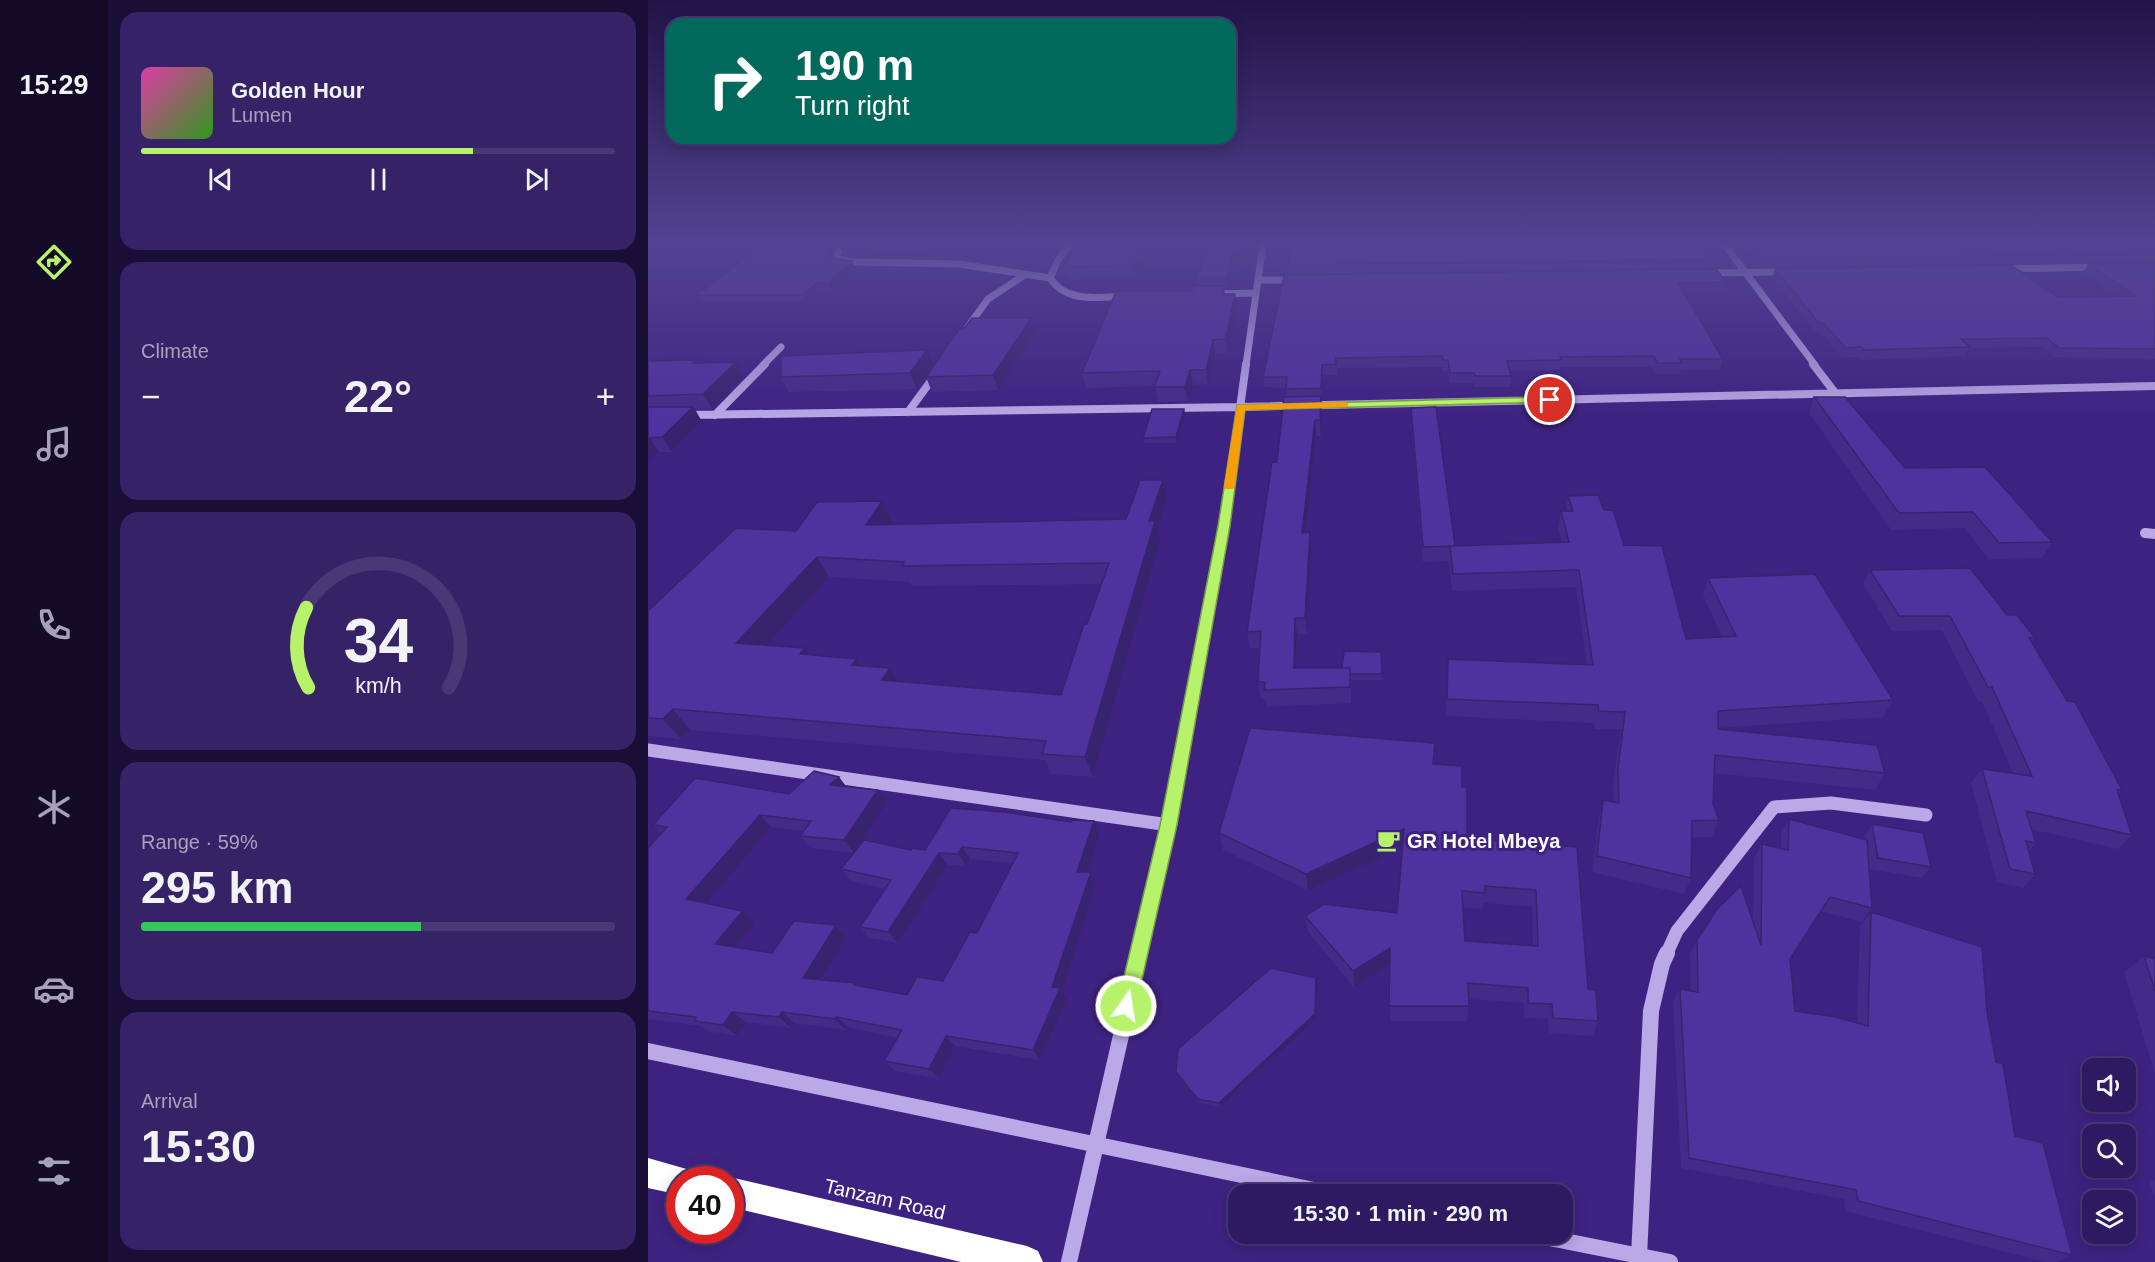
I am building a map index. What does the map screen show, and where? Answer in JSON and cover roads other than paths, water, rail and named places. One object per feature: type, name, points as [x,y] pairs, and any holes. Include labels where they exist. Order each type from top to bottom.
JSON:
[{"type":"highway","points":[[648,1173],[666,1177]]},
{"type":"highway","name":"Tanzam Road","points":[[744,1195],[1027,1262]]},
{"type":"street","points":[[960,339],[985,303]]},
{"type":"street","points":[[1069,1262],[1169,825],[1224,526],[1255,303]]},
{"type":"street","points":[[1769,303],[1836,393]]},
{"type":"street","points":[[715,415],[781,347]]},
{"type":"street","points":[[908,412],[939,370]]},
{"type":"street","points":[[670,416],[1240,407],[2155,386]]},
{"type":"street","points":[[648,750],[1169,825]]},
{"type":"street","points":[[1639,1256],[1651,1011],[1662,964],[1677,931],[1774,807],[1797,802],[1833,803],[1926,815]]},
{"type":"street","points":[[648,1051],[1284,1184]]},
{"type":"street","points":[[1573,1243],[1670,1262]]},
{"type":"place","name":"GR Hotel Mbeya","points":[[1389,841]]}]
